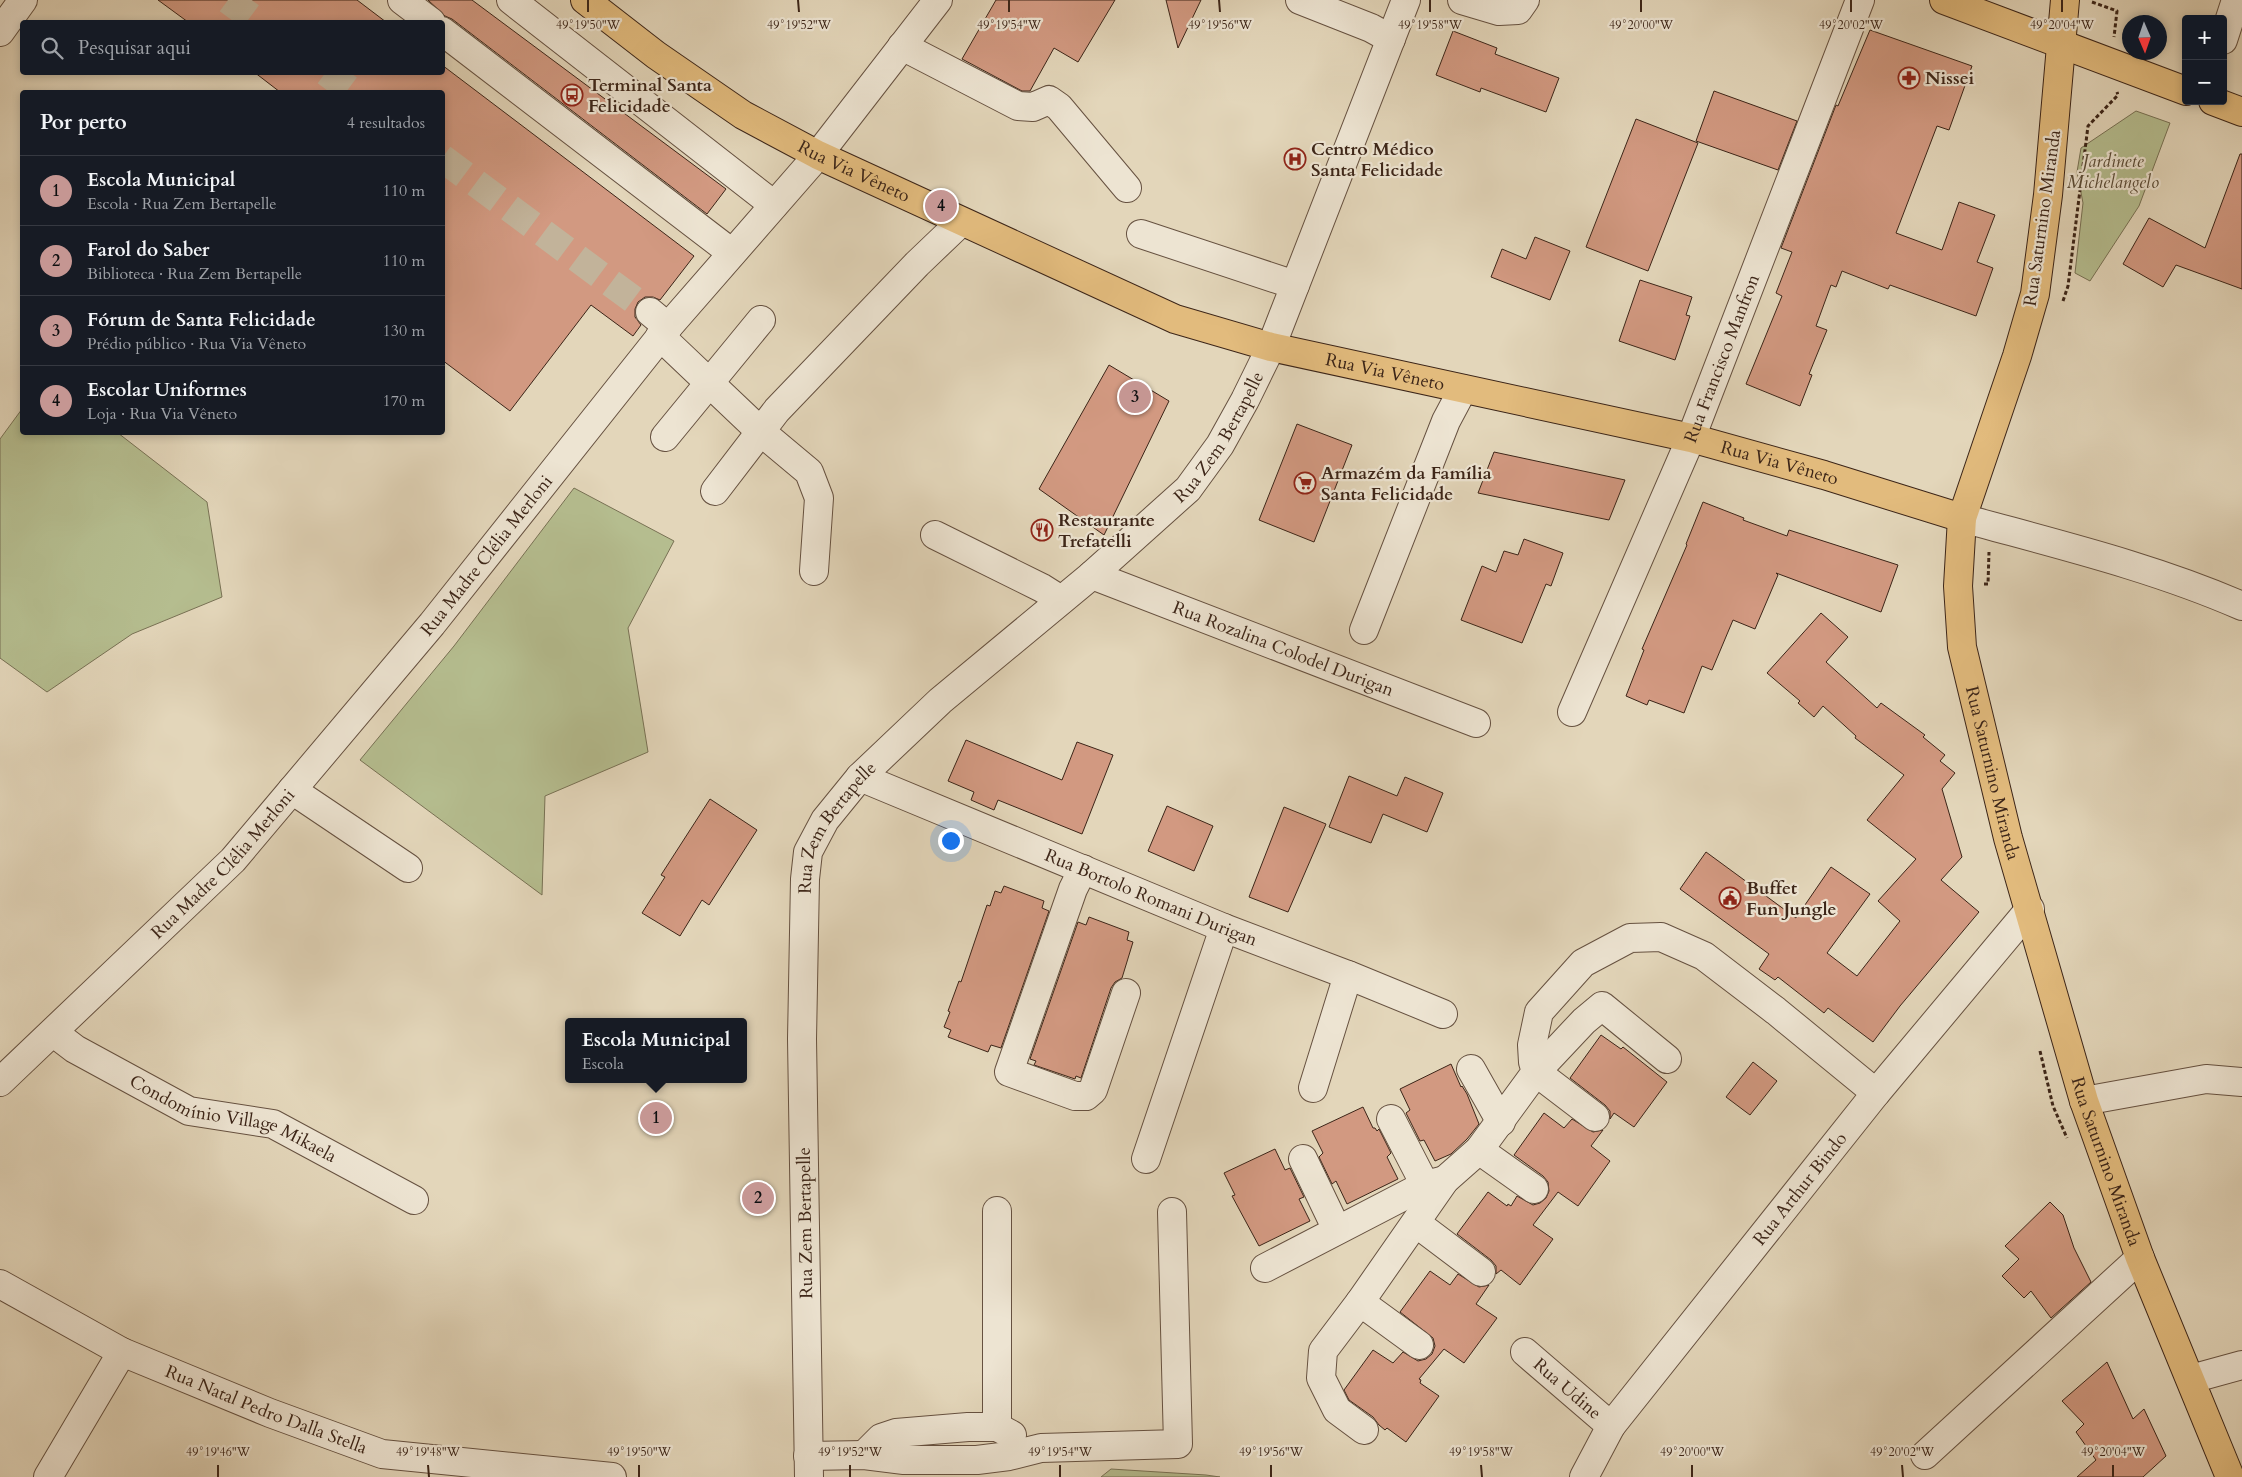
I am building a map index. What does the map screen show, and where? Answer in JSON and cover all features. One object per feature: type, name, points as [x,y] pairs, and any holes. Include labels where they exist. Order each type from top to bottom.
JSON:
[{"type":"main road","name":"Rua Via Vêneto","points":[[585,0],[656,54],[743,114],[818,155],[1175,319],[1271,347],[1691,438],[1824,475],[1962,518]]},
{"type":"main road","points":[[1944,0],[2182,90]]},
{"type":"main road","name":"Rua Saturnino Miranda","points":[[2065,0],[2048,195],[2034,294],[2017,356],[1962,518],[1958,586],[1962,647],[2008,838],[2084,1101],[2140,1258],[2230,1472]]},
{"type":"main road","points":[[2224,105],[2242,112]]},
{"type":"street","points":[[0,32],[23,0]]},
{"type":"street","points":[[402,0],[428,20]]},
{"type":"street","points":[[511,0],[774,205]]},
{"type":"street","name":"Rua Madre Clélia Merloni","points":[[1,1079],[54,1033],[233,860],[432,624],[659,325],[732,253],[818,155],[938,0]]},
{"type":"street","points":[[1300,0],[1371,28],[1391,39]]},
{"type":"street","name":"Rua Zem Bertapelle","points":[[808,1466],[802,1039],[805,879],[808,852],[825,820],[860,777],[940,701],[1092,576],[1188,489],[1220,444],[1246,400],[1271,347],[1406,0]]},
{"type":"street","points":[[1462,0],[1499,11],[1518,10],[1525,0]]},
{"type":"street","name":"Rua Francisco Manfron","points":[[1572,712],[1691,438],[1860,0]]},
{"type":"street","points":[[2227,28],[2236,0]]},
{"type":"street","points":[[445,33],[732,253]]},
{"type":"street","points":[[902,46],[1018,106],[1033,107],[1049,100],[1059,107],[1127,188]]},
{"type":"street","points":[[715,491],[777,410],[917,264],[961,222]]},
{"type":"street","points":[[1141,234],[1295,285]]},
{"type":"street","points":[[665,437],[761,320]]},
{"type":"street","points":[[659,325],[709,383],[760,431],[810,472],[819,498],[814,571]]},
{"type":"street","points":[[1364,630],[1446,421],[1463,389]]},
{"type":"street","name":"Rua Via Vêneto","points":[[1962,518],[2207,590],[2242,606]]},
{"type":"street","points":[[935,536],[1042,588],[1062,600]]},
{"type":"street","name":"Rua Rozalina Colodel Durigan","points":[[1092,576],[1476,723]]},
{"type":"street","name":"Rua Bortolo Romani Durigan","points":[[860,777],[1224,928],[1348,974],[1443,1014]]},
{"type":"street","points":[[292,790],[408,868]]},
{"type":"street","points":[[1082,869],[1073,889],[1009,1072],[1075,1096],[1086,1096],[1093,1090],[1126,993]]},
{"type":"street","name":"Rua Arthur Bindo","points":[[1584,1477],[1611,1426],[1876,1093],[2030,909]]},
{"type":"street","points":[[1146,1159],[1224,928]]},
{"type":"street","points":[[1595,1117],[1536,1072],[1533,1062],[1532,1045],[1539,1012],[1583,963],[1630,938],[1661,936],[1704,956],[1776,1011],[1876,1093]]},
{"type":"street","points":[[1313,1088],[1348,974]]},
{"type":"street","points":[[1265,1268],[1337,1230],[1435,1183],[1479,1150],[1536,1072],[1584,1021],[1602,1006],[1667,1058]]},
{"type":"street","name":"Condomínio Village Mikaela","points":[[54,1033],[76,1049],[190,1110],[272,1124],[414,1200]]},
{"type":"street","points":[[1471,1069],[1501,1122]]},
{"type":"street","points":[[2084,1101],[2206,1079],[2242,1082]]},
{"type":"street","points":[[1391,1119],[1435,1183]]},
{"type":"street","points":[[1479,1150],[1534,1189]]},
{"type":"street","points":[[1303,1159],[1337,1230]]},
{"type":"street","points":[[1364,1430],[1337,1410],[1321,1378],[1323,1351],[1416,1223],[1435,1183]]},
{"type":"street","points":[[997,1211],[997,1426]]},
{"type":"street","points":[[808,1466],[864,1455],[904,1460],[977,1460],[1010,1456],[1041,1448],[1178,1444],[1172,1212]]},
{"type":"street","points":[[1416,1223],[1481,1272]]},
{"type":"street","points":[[1925,1455],[2140,1258]]},
{"type":"street","name":"Rua Natal Pedro Dalla Stella","points":[[0,1284],[122,1352],[270,1413],[382,1465],[612,1477]]},
{"type":"street","points":[[1360,1302],[1419,1345]]},
{"type":"street","points":[[48,1477],[122,1352]]},
{"type":"street","name":"Rua Udine","points":[[1525,1352],[1611,1426]]},
{"type":"street","points":[[2191,1379],[2242,1365]]},
{"type":"street","points":[[864,1455],[881,1438],[896,1433],[968,1427],[997,1426],[1018,1439],[1041,1448]]},
{"type":"path","points":[[2061,305],[2068,286],[2088,126],[2118,95],[2111,64],[2117,11],[2086,0]]},
{"type":"path","points":[[1958,586],[1988,584],[1990,525]]},
{"type":"path","points":[[2039,1048],[2053,1106],[2068,1141]]},
{"type":"green space","name":"Jardinete Michelangelo","points":[[2136,111],[2170,123],[2139,206],[2090,281],[2075,273],[2083,203],[2077,172],[2081,148]]},
{"type":"green space","points":[[20,412],[20,435],[121,435],[207,502],[222,597],[132,634],[47,692],[0,658],[0,439]]},
{"type":"green space","points":[[574,488],[674,541],[628,628],[648,752],[545,796],[542,895],[360,760],[454,646]]},
{"type":"green space","points":[[1111,1469],[1206,1475],[1220,1477],[1101,1477]]},
{"type":"building","points":[[158,0],[357,0],[383,20],[185,20]]},
{"type":"building","name":"Terminal Santa Felicidade","points":[[428,0],[472,0],[726,189],[707,214],[452,19],[445,16]]},
{"type":"building","points":[[996,0],[1115,0],[1078,62],[1054,48],[1030,91],[1022,91],[962,59]]},
{"type":"building","points":[[1166,0],[1201,0],[1178,48]]},
{"type":"building","points":[[1870,30],[1972,66],[1949,130],[1937,126],[1896,233],[1942,250],[1959,202],[1995,215],[1977,262],[1993,268],[1976,316],[1890,285],[1888,289],[1842,271],[1836,287],[1831,285],[1816,326],[1827,330],[1809,374],[1812,375],[1800,406],[1746,384],[1782,296],[1776,293],[1792,252],[1781,248],[1836,105],[1838,106]]},
{"type":"building","points":[[1453,31],[1497,48],[1495,54],[1559,78],[1546,112],[1481,88],[1480,92],[1436,75]]},
{"type":"building","points":[[445,67],[694,256],[660,300],[653,297],[645,297],[638,302],[635,309],[635,317],[641,325],[633,336],[591,305],[510,411],[445,362],[445,90],[277,90],[258,75],[445,75]]},
{"type":"building","points":[[1714,91],[1797,121],[1778,170],[1696,141]]},
{"type":"building","points":[[1636,119],[1698,143],[1648,271],[1586,247]]},
{"type":"building","points":[[2240,154],[2242,154],[2242,289],[2176,265],[2163,287],[2123,264],[2149,218],[2205,248]]},
{"type":"building","points":[[1535,237],[1570,251],[1550,300],[1491,277],[1502,249],[1526,259]]},
{"type":"building","points":[[1640,280],[1692,297],[1686,315],[1690,316],[1675,360],[1619,341]]},
{"type":"building","points":[[1109,365],[1169,401],[1104,535],[1039,489]]},
{"type":"building","name":"Armazém da Família Santa Felicidade","points":[[1297,424],[1352,445],[1314,542],[1259,520]]},
{"type":"building","points":[[1494,452],[1625,480],[1609,520],[1478,493]]},
{"type":"building","points":[[1703,502],[1744,518],[1743,520],[1787,536],[1789,530],[1898,565],[1881,612],[1776,573],[1778,575],[1755,629],[1733,620],[1712,670],[1702,666],[1684,713],[1649,700],[1647,705],[1626,696],[1644,650],[1642,649],[1687,545]]},
{"type":"building","points":[[1524,539],[1563,553],[1551,586],[1546,584],[1522,643],[1461,620],[1482,566],[1496,572],[1504,551],[1518,555]]},
{"type":"building","points":[[1821,613],[1848,637],[1826,662],[1877,708],[1881,703],[1925,735],[1923,737],[1945,755],[1940,761],[1955,773],[1942,789],[1962,857],[1941,880],[1979,912],[1900,1006],[1873,1042],[1828,1008],[1824,1013],[1778,977],[1775,980],[1759,969],[1769,954],[1680,889],[1706,852],[1796,918],[1831,867],[1870,894],[1827,953],[1857,976],[1900,921],[1878,901],[1916,859],[1867,820],[1904,775],[1855,738],[1856,736],[1823,706],[1814,717],[1798,703],[1800,701],[1767,673]]},
{"type":"building","points":[[966,740],[1062,780],[1077,742],[1113,755],[1082,834],[998,800],[994,810],[971,800],[974,792],[948,781]]},
{"type":"building","points":[[1349,776],[1397,796],[1405,777],[1443,793],[1427,832],[1383,814],[1371,843],[1329,827]]},
{"type":"building","points":[[710,799],[757,830],[709,905],[702,900],[680,936],[642,913],[665,877],[661,875]]},
{"type":"building","points":[[1167,806],[1213,826],[1194,871],[1148,851]]},
{"type":"building","points":[[1284,807],[1326,824],[1288,912],[1249,897]]},
{"type":"building","points":[[1004,886],[1044,901],[1042,908],[1049,911],[1001,1048],[991,1045],[988,1052],[948,1037],[951,1030],[944,1027],[950,1012],[948,1011],[959,981],[961,982],[987,905],[990,906],[995,891],[1001,893]]},
{"type":"building","points":[[1089,917],[1129,932],[1127,940],[1133,942],[1122,978],[1115,982],[1111,988],[1081,1078],[1076,1076],[1075,1079],[1034,1065],[1036,1061],[1030,1059],[1078,922],[1086,925]]},
{"type":"building","points":[[1601,1035],[1621,1049],[1623,1047],[1667,1082],[1634,1127],[1614,1113],[1610,1119],[1610,1111],[1605,1105],[1570,1078]]},
{"type":"building","points":[[1753,1062],[1777,1081],[1750,1115],[1726,1097]]},
{"type":"building","points":[[1451,1064],[1461,1087],[1467,1094],[1479,1124],[1451,1154],[1435,1161],[1424,1140],[1420,1141],[1406,1113],[1410,1110],[1400,1089]]},
{"type":"building","points":[[1363,1107],[1373,1128],[1377,1131],[1379,1129],[1391,1153],[1387,1157],[1398,1179],[1347,1204],[1336,1181],[1332,1184],[1319,1157],[1323,1153],[1312,1131]]},
{"type":"building","points":[[1544,1113],[1564,1128],[1572,1119],[1593,1132],[1603,1130],[1591,1146],[1610,1161],[1578,1206],[1558,1192],[1533,1225],[1553,1239],[1520,1285],[1501,1270],[1496,1274],[1496,1266],[1491,1260],[1457,1234],[1488,1192],[1507,1206],[1508,1204],[1511,1206],[1517,1196],[1533,1205],[1540,1203],[1546,1198],[1549,1191],[1548,1182],[1543,1176],[1514,1155]]},
{"type":"building","points":[[1275,1149],[1285,1170],[1290,1168],[1304,1197],[1299,1199],[1310,1221],[1259,1246],[1232,1196],[1235,1195],[1224,1173]]},
{"type":"building","points":[[2050,1202],[2063,1215],[2074,1248],[2091,1282],[2051,1318],[2031,1291],[2024,1298],[2002,1276],[2019,1259],[2005,1246]]},
{"type":"building","points":[[1430,1271],[1450,1285],[1458,1274],[1479,1287],[1489,1285],[1476,1304],[1497,1318],[1464,1363],[1444,1349],[1419,1379],[1421,1380],[1420,1383],[1439,1396],[1406,1442],[1387,1428],[1385,1430],[1373,1417],[1349,1400],[1344,1390],[1373,1350],[1393,1363],[1403,1352],[1418,1361],[1426,1359],[1432,1354],[1435,1346],[1433,1338],[1400,1312]]},
{"type":"building","points":[[2107,1362],[2133,1419],[2144,1409],[2166,1456],[2143,1477],[2077,1477],[2096,1460],[2076,1432],[2084,1424],[2062,1401]]},
{"type":"tunnel","points":[[228,0],[255,20]]},
{"type":"tunnel","points":[[330,75],[350,90]]},
{"type":"tunnel","points":[[445,160],[650,312]]},
{"type":"place","name":"Nissei","points":[[1909,78]]},
{"type":"place","name":"Terminal Santa Felicidade","points":[[572,95]]},
{"type":"place","name":"Centro Médico Santa Felicidade","points":[[1295,159]]},
{"type":"place","name":"Escolar Uniformes","points":[[941,206]]},
{"type":"place","name":"Fórum de Santa Felicidade","points":[[1135,397]]},
{"type":"place","name":"Armazém da Família Santa Felicidade","points":[[1305,483]]},
{"type":"place","name":"Restaurante Trefatelli","points":[[1042,530]]},
{"type":"place","name":"Buffet Fun Jungle","points":[[1730,898]]},
{"type":"place","name":"Escola Municipal","points":[[656,1118]]},
{"type":"place","name":"Farol do Saber","points":[[758,1198]]}]
